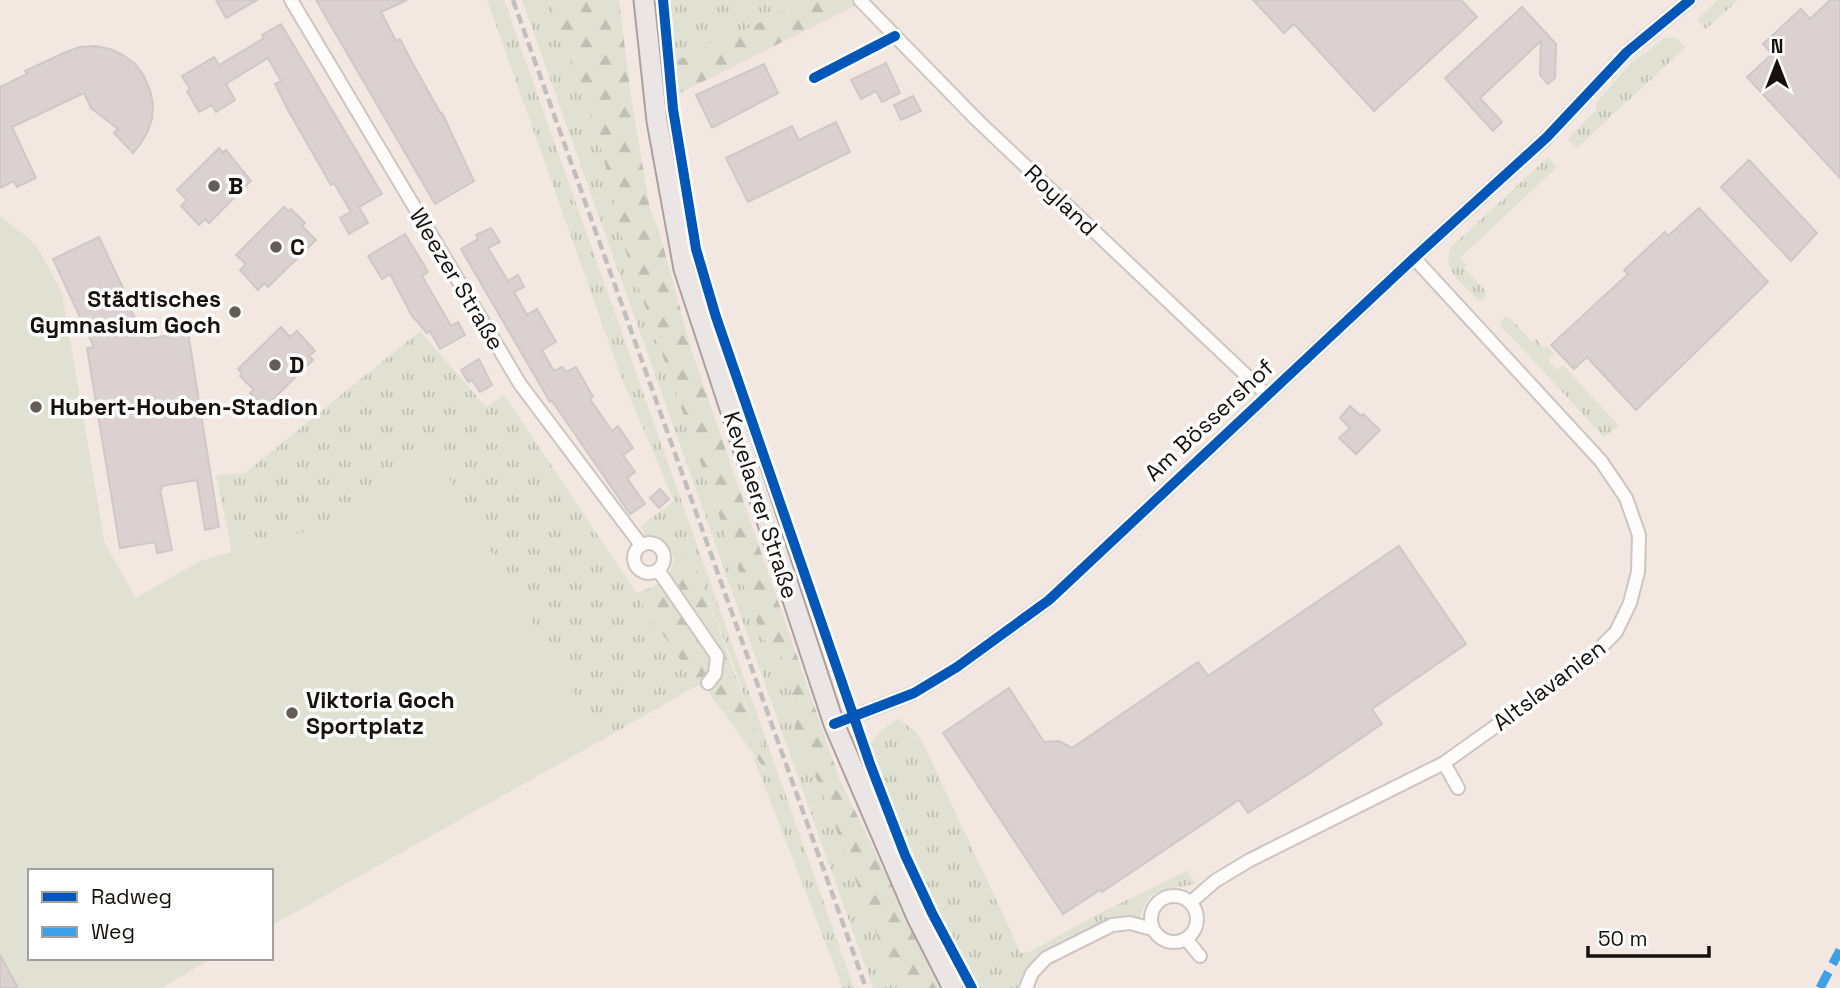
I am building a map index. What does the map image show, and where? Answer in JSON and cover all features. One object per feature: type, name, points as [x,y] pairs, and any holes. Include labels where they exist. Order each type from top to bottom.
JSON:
[{"type":"main road","name":"Kevelaerer Straße","points":[[644,0],[657,121],[684,270],[834,724],[918,917],[953,988]]},
{"type":"street","name":"Weezer Straße","points":[[290,0],[520,384],[641,545]]},
{"type":"street","name":"Royland","points":[[860,0],[977,120],[1267,395]]},
{"type":"street","name":"Am Bössershof","points":[[834,724],[914,693],[957,667],[1049,600],[1546,137],[1627,52],[1690,0]]},
{"type":"street","name":"Altslavanien","points":[[1191,902],[1215,881],[1250,860],[1444,763],[1587,660],[1616,632],[1630,603],[1638,572],[1639,535],[1626,498],[1601,461],[1414,258]]},
{"type":"street","name":"Weezer Straße","points":[[650,543],[661,550],[664,558],[658,570],[648,574],[638,569],[633,559],[636,549],[641,545],[650,543]]},
{"type":"street","name":"Weezer Straße","points":[[658,570],[717,656],[715,674],[708,683]]},
{"type":"street","points":[[1444,763],[1458,788]]},
{"type":"street","points":[[1026,988],[1032,973],[1046,958],[1112,925],[1130,923],[1152,929],[1161,939],[1173,943],[1186,939],[1195,929],[1197,915],[1191,902],[1180,895],[1166,896],[1155,904],[1150,916],[1152,929]]},
{"type":"street","points":[[1186,939],[1200,956]]},
{"type":"green space","points":[[487,0],[504,0],[854,988],[843,988],[752,754],[772,779],[734,667],[691,554],[674,560],[665,543],[647,538],[641,526],[674,501],[620,374]]},
{"type":"green space","points":[[522,0],[549,0],[599,139],[625,249],[762,637],[781,656],[798,683],[791,685],[796,739],[818,782],[897,988],[873,988]]},
{"type":"green space","points":[[549,0],[619,0],[631,97],[650,209],[659,231],[692,352],[839,778],[941,988],[897,988],[818,782],[796,739],[791,685],[798,682],[781,656],[762,637],[625,249],[599,139]]},
{"type":"green space","points":[[663,0],[809,0],[669,64]]},
{"type":"green space","points":[[809,0],[862,2],[672,97],[669,64]]},
{"type":"green space","points":[[1718,0],[1738,0],[1706,29],[1697,19]]},
{"type":"green space","points":[[1665,38],[1677,38],[1685,48],[1577,148],[1568,139],[1596,110],[1596,103],[1631,63]]},
{"type":"green space","points":[[1548,157],[1557,167],[1460,258],[1467,265],[1464,268],[1485,290],[1486,296],[1479,301],[1451,270],[1448,255],[1451,247]]},
{"type":"green space","name":"Viktoria Goch Sportplatz","points":[[0,216],[39,250],[62,293],[105,544],[136,598],[200,561],[231,552],[231,547],[339,525],[433,451],[600,741],[273,925],[273,869],[28,869],[28,960],[210,960],[161,988],[0,988]]},
{"type":"green space","points":[[1504,317],[1510,318],[1532,342],[1536,339],[1544,348],[1547,346],[1554,354],[1548,360],[1557,370],[1563,365],[1619,426],[1604,437],[1500,325]]},
{"type":"green space","points":[[420,331],[486,407],[504,395],[698,685],[600,741],[433,451],[339,525],[231,547],[216,475],[245,473]]},
{"type":"green space","points":[[691,553],[774,782],[702,683],[698,685],[635,594],[660,582],[674,560]]},
{"type":"green space","points":[[898,719],[916,732],[922,741],[1021,953],[1030,952],[1094,916],[1187,871],[1196,883],[1154,894],[1144,907],[1140,919],[1124,915],[1103,921],[1038,955],[1025,969],[1017,988],[976,988],[918,874],[868,748],[881,731]]},
{"type":"building","points":[[216,0],[257,0],[226,18]]},
{"type":"building","points":[[316,0],[407,0],[381,12],[396,41],[400,39],[442,113],[474,181],[435,204]]},
{"type":"building","points":[[1253,0],[1461,0],[1477,17],[1374,111],[1294,24],[1284,33]]},
{"type":"building","points":[[1830,0],[1840,0],[1840,178],[1747,77],[1772,54],[1763,44],[1801,9],[1810,19]]},
{"type":"building","points":[[1522,7],[1556,44],[1555,78],[1548,84],[1540,75],[1541,41],[1480,98],[1502,122],[1493,131],[1445,78]]},
{"type":"building","points":[[281,24],[382,194],[359,207],[368,223],[349,234],[340,218],[351,212],[334,183],[331,185],[288,110],[275,84],[281,81],[268,58],[226,84],[235,100],[216,112],[212,105],[199,112],[182,76],[214,57],[219,65],[264,38],[262,35]]},
{"type":"building","points":[[95,46],[123,55],[135,64],[144,76],[153,104],[152,119],[139,146],[133,153],[114,133],[118,129],[91,108],[84,93],[12,127],[36,178],[17,187],[14,181],[0,188],[0,87],[27,74],[25,71],[66,52]]},
{"type":"building","points":[[886,63],[900,93],[882,102],[876,91],[861,99],[851,80]]},
{"type":"building","points":[[764,64],[778,93],[712,128],[696,95]]},
{"type":"building","points":[[913,96],[921,111],[901,120],[894,105]]},
{"type":"building","points":[[836,122],[850,152],[748,202],[726,158],[792,126],[799,140]]},
{"type":"building","name":"B","points":[[219,148],[223,153],[226,150],[251,181],[209,223],[205,219],[199,225],[181,206],[187,200],[177,190]]},
{"type":"building","points":[[1749,160],[1817,233],[1791,261],[1721,187]]},
{"type":"building","name":"C","points":[[284,207],[288,211],[291,209],[305,223],[302,226],[316,240],[268,287],[265,283],[258,290],[240,270],[246,264],[236,255]]},
{"type":"building","points":[[1699,208],[1768,282],[1636,410],[1587,357],[1574,369],[1551,345],[1628,274],[1624,270],[1665,232],[1668,236]]},
{"type":"building","points":[[491,228],[500,242],[488,248],[508,281],[518,275],[524,287],[514,292],[527,315],[537,309],[556,342],[542,350],[554,371],[562,367],[566,372],[576,367],[593,397],[590,399],[612,431],[618,426],[633,448],[623,455],[635,472],[627,478],[645,504],[630,514],[552,401],[550,402],[461,249],[478,239],[476,235]]},
{"type":"building","points":[[405,234],[428,272],[422,276],[451,326],[458,322],[465,335],[440,349],[430,331],[427,333],[412,316],[390,274],[382,279],[368,256]]},
{"type":"building","points":[[99,237],[145,339],[188,332],[219,527],[205,530],[197,480],[162,486],[160,489],[172,550],[157,553],[155,542],[120,548],[87,348],[94,347],[53,259]]},
{"type":"building","name":"D","points":[[281,327],[290,337],[297,331],[315,351],[309,356],[313,360],[265,407],[250,393],[254,390],[240,376],[242,373],[238,369]]},
{"type":"building","points":[[479,359],[492,385],[480,392],[472,380],[468,382],[461,370]]},
{"type":"building","points":[[1350,406],[1380,430],[1356,454],[1339,438],[1350,428],[1340,418]]},
{"type":"building","points":[[660,489],[669,499],[659,508],[650,498]]},
{"type":"building","points":[[1399,546],[1466,644],[1372,709],[1382,724],[1307,775],[1248,813],[1239,800],[1102,892],[1100,890],[1063,914],[943,733],[1009,688],[1044,742],[1059,741],[1072,748],[1198,662],[1208,676]]},
{"type":"building","points":[[0,955],[18,988],[0,988]]},
{"type":"railway","points":[[513,0],[866,988]]},
{"type":"marked path","points":[[1820,988],[1840,950]]},
{"type":"cycle path","points":[[663,0],[673,109],[696,249],[716,317],[870,764],[905,855],[972,988]]},
{"type":"cycle path","points":[[834,724],[914,693],[957,667],[1049,600],[1547,137],[1627,52],[1690,0]]},
{"type":"cycle path","points":[[814,78],[895,36]]},
{"type":"place","name":"B","points":[[214,186]]},
{"type":"place","name":"C","points":[[276,247]]},
{"type":"place","name":"Städtisches Gymnasium Goch","points":[[235,312]]},
{"type":"place","name":"D","points":[[275,365]]},
{"type":"place","name":"Hubert-Houben-Stadion","points":[[36,407]]},
{"type":"place","name":"Viktoria Goch Sportplatz","points":[[292,713]]}]
